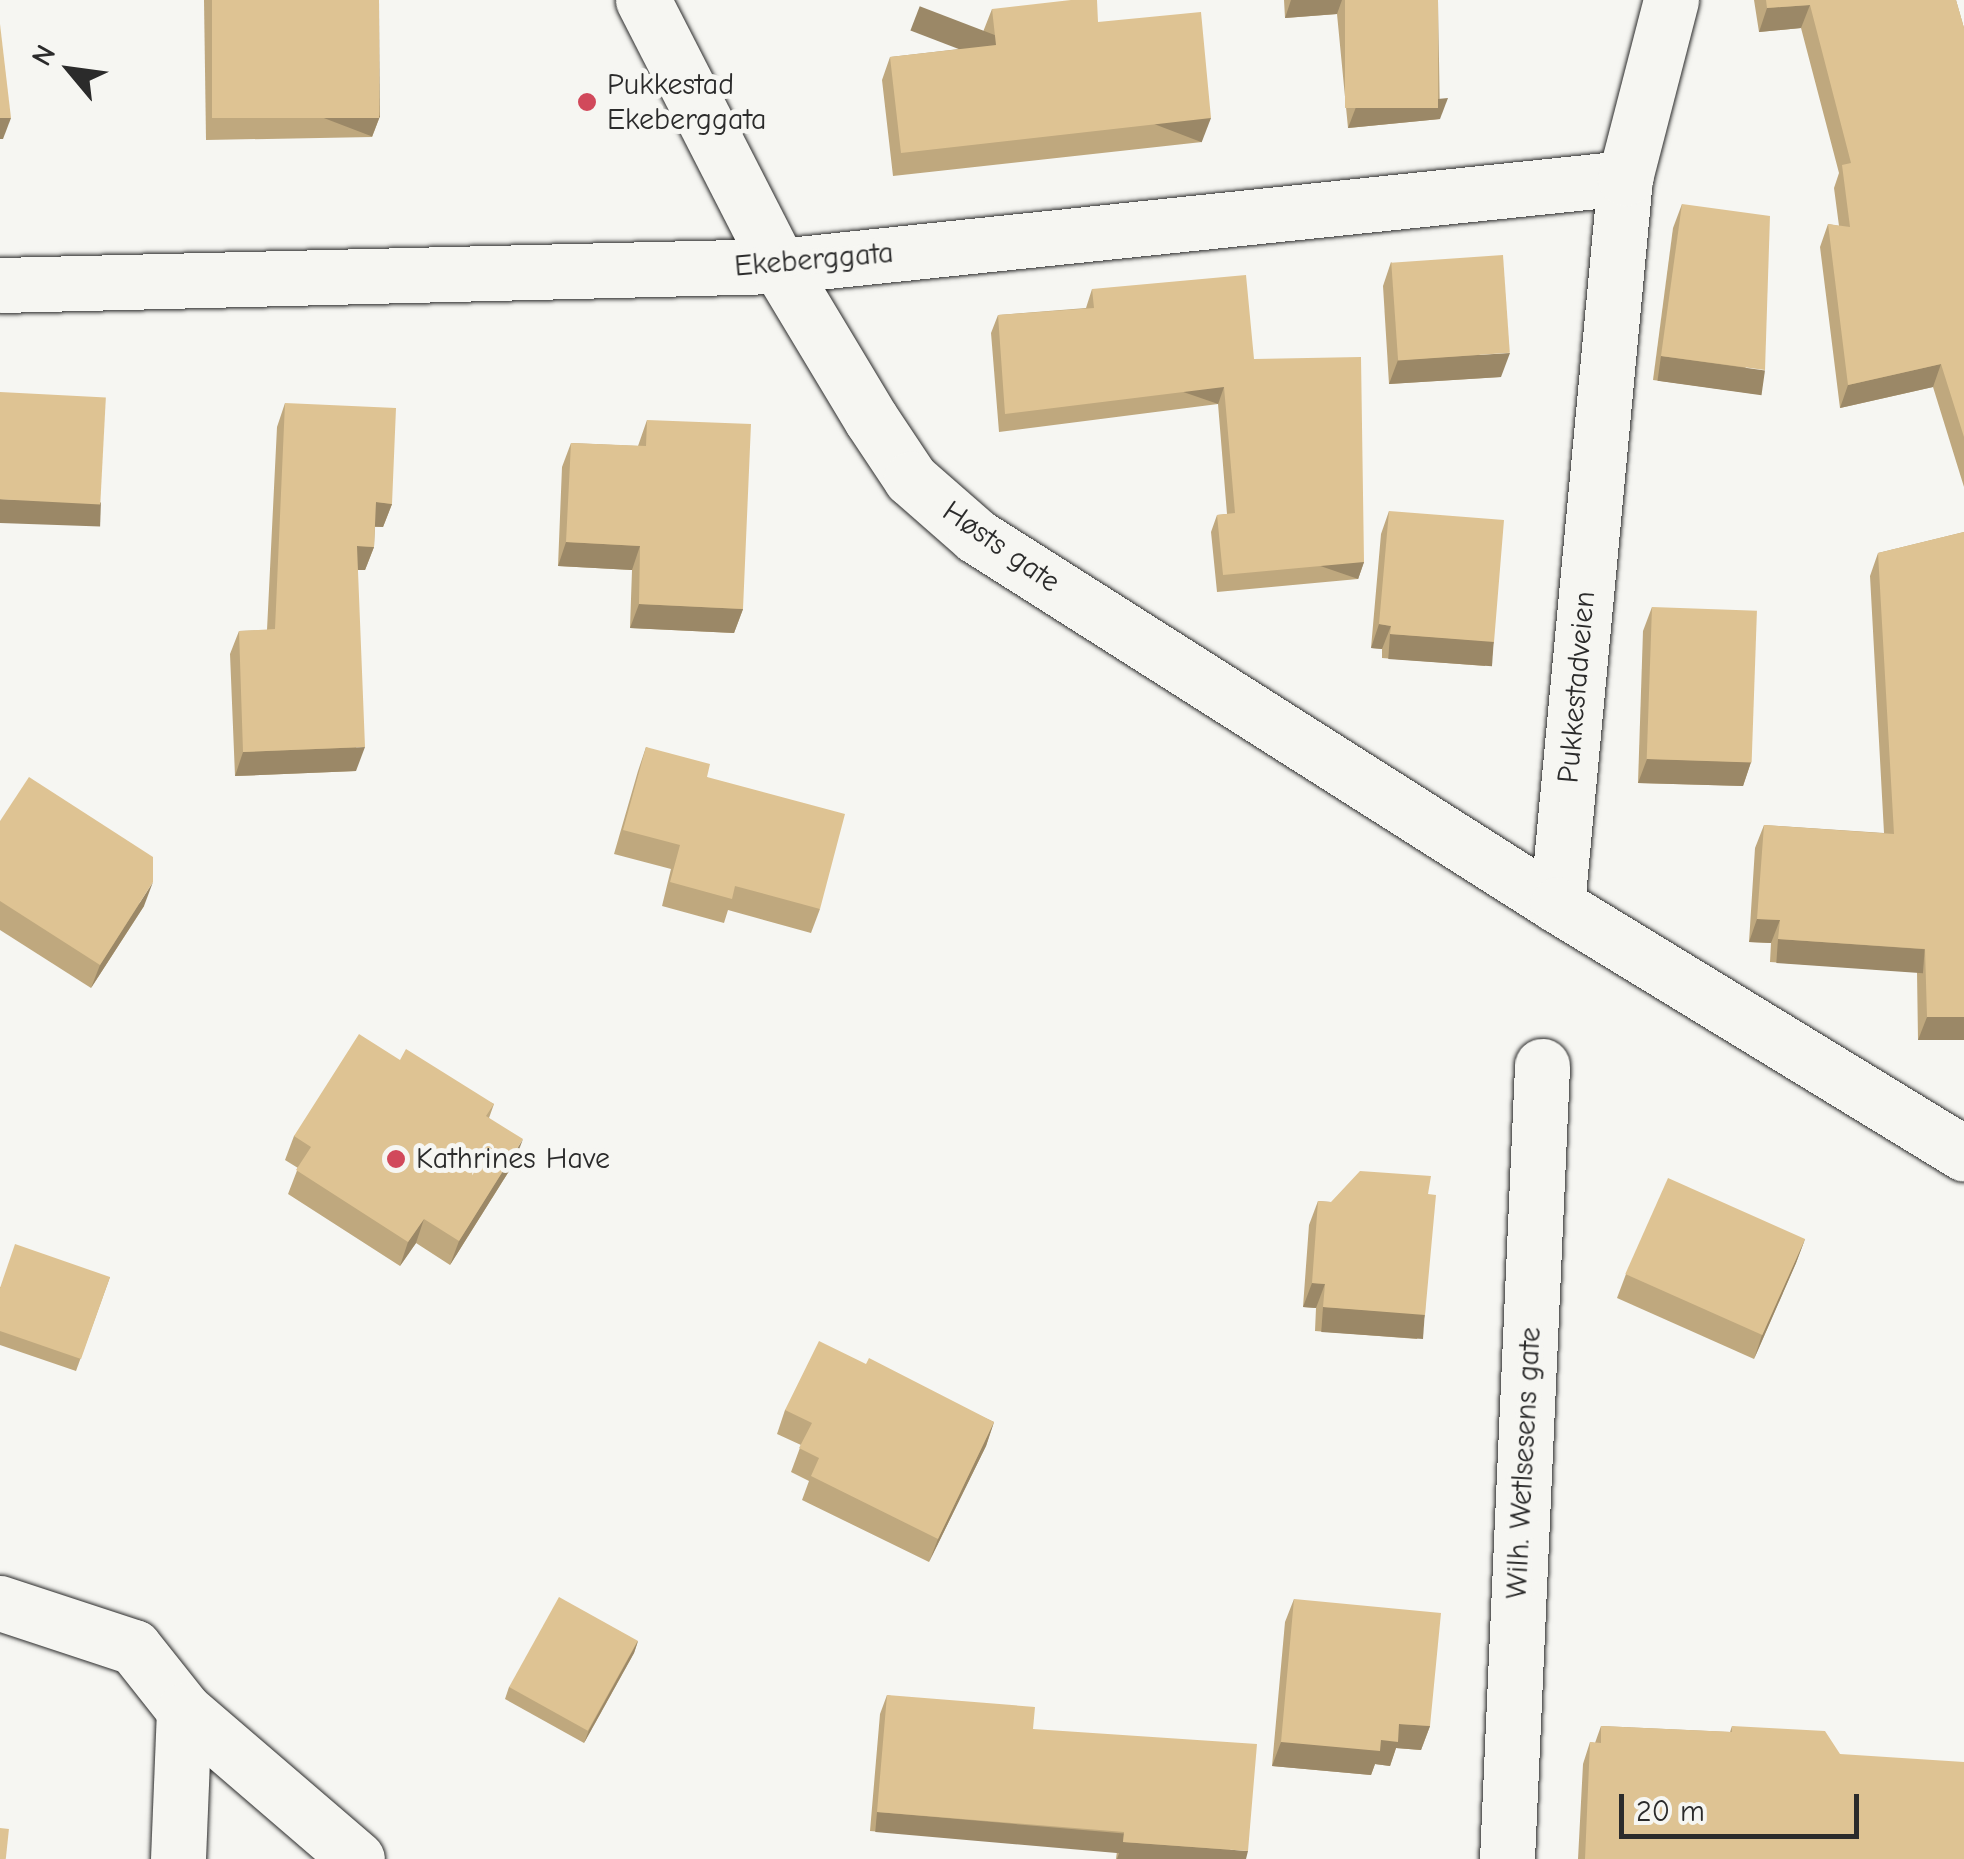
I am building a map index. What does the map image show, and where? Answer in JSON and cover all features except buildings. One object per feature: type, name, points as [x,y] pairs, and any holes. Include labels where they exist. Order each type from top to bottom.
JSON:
[{"type":"street","name":"Høsts gate","points":[[643,0],[779,266],[910,479],[976,536],[1557,905]]},
{"type":"street","name":"Pukkestadveien","points":[[1557,905],[1625,178],[1670,0]]},
{"type":"street","name":"Ekeberggata","points":[[0,285],[779,266],[1625,178]]},
{"type":"street","points":[[1557,905],[1964,1153]]},
{"type":"street","name":"Wilh. Wetlsesens gate","points":[[1507,1859],[1542,1066]]},
{"type":"street","points":[[0,1604],[134,1647],[184,1710],[357,1859]]},
{"type":"street","points":[[178,1859],[184,1710]]},
{"type":"place","name":"Pukkestad Ekeberggata","points":[[587,102]]},
{"type":"place","name":"Kathrines Have","points":[[396,1159]]}]
